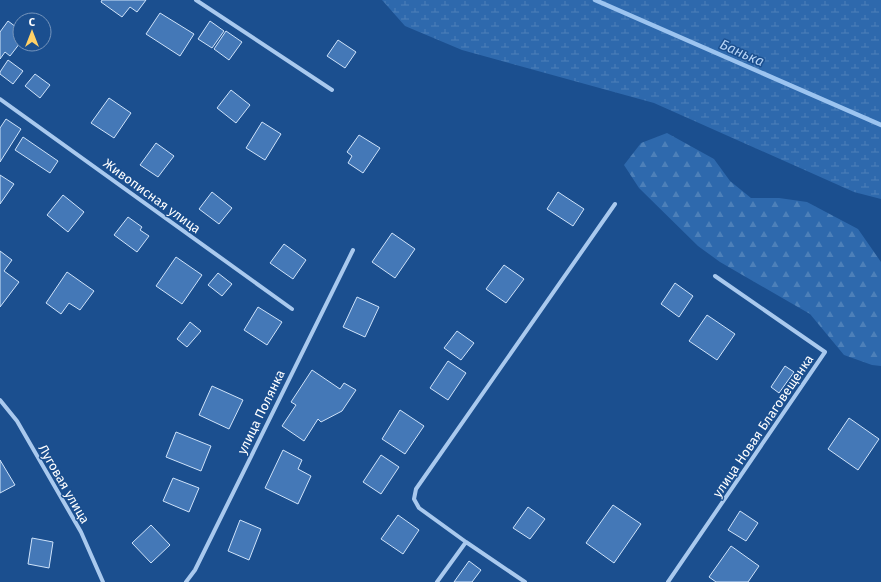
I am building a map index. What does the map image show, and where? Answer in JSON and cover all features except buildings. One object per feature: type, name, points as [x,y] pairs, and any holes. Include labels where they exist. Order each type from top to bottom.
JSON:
[{"type":"street","points":[[196,0],[332,90]]},
{"type":"street","name":"Живописная улица","points":[[0,99],[292,309]]},
{"type":"street","points":[[525,582],[419,508],[414,499],[416,489],[615,204]]},
{"type":"street","name":"улица Полянка","points":[[186,582],[195,570],[353,250]]},
{"type":"street","name":"улица Новая Благовещенка","points":[[668,582],[826,352],[715,276]]},
{"type":"street","name":"Луговая улица","points":[[0,400],[17,421],[81,532],[103,582]]},
{"type":"street","points":[[437,582],[466,542]]},
{"type":"green space","points":[[382,0],[881,0],[881,199],[854,192],[654,103],[462,50],[405,26]]},
{"type":"green space","points":[[667,133],[714,159],[730,181],[751,198],[779,198],[807,202],[858,229],[881,262],[881,366],[872,365],[844,355],[810,314],[720,262],[698,246],[639,188],[624,165],[641,143]]},
{"type":"waterway","name":"Банька","points":[[595,0],[881,125]]}]
